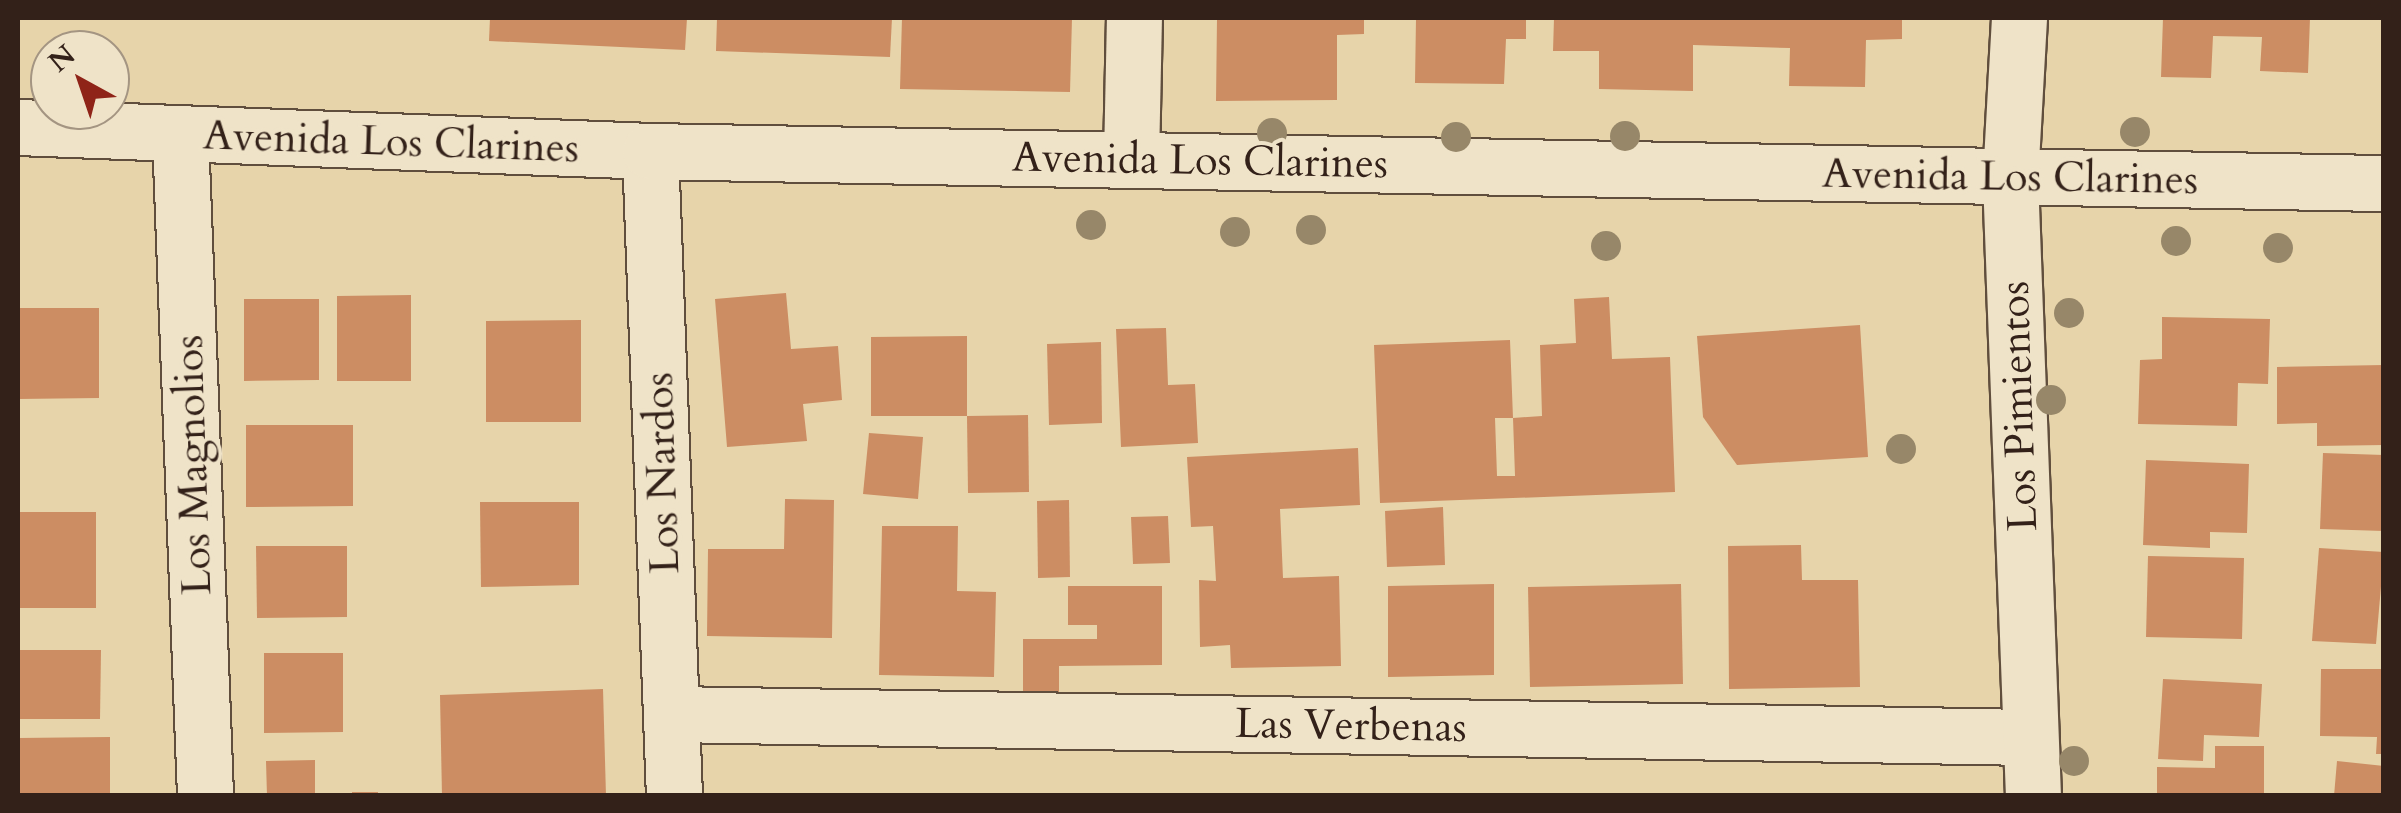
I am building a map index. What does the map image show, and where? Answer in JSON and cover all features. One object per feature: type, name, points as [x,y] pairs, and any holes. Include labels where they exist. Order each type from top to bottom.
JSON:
[{"type":"main road","points":[[1131,160],[1134,18]]},
{"type":"main road","name":"Los Pimientos","points":[[2019,18],[2010,178],[2032,796]]},
{"type":"main road","name":"Avenida Los Clarines","points":[[18,127],[650,152],[2384,183]]},
{"type":"main road","name":"Los Magnolios","points":[[180,135],[205,796]]},
{"type":"main road","name":"Los Nardos","points":[[650,152],[674,796]]},
{"type":"main road","name":"Las Verbenas","points":[[671,714],[2030,737]]},
{"type":"building","points":[[490,18],[687,18],[685,50],[489,41]]},
{"type":"building","points":[[717,18],[892,18],[890,57],[716,51]]},
{"type":"building","points":[[902,18],[1072,18],[1070,92],[900,89]]},
{"type":"building","points":[[1217,18],[1364,18],[1364,34],[1337,35],[1337,100],[1216,101]]},
{"type":"building","points":[[1416,18],[1526,18],[1526,39],[1506,39],[1504,84],[1415,83]]},
{"type":"building","points":[[1554,18],[1902,18],[1902,39],[1866,40],[1865,87],[1789,86],[1790,48],[1693,45],[1693,91],[1599,89],[1599,51],[1553,51]]},
{"type":"building","points":[[2163,18],[2310,18],[2308,73],[2260,71],[2262,37],[2213,36],[2211,78],[2161,77]]},
{"type":"building","points":[[786,293],[791,349],[838,346],[842,400],[803,404],[807,441],[727,447],[715,299]]},
{"type":"building","points":[[411,295],[411,381],[337,381],[337,296]]},
{"type":"building","points":[[1609,297],[1612,359],[1670,357],[1675,492],[1380,503],[1374,345],[1510,340],[1513,418],[1542,416],[1540,345],[1576,343],[1574,299]],"holes":[[[1495,418],[1513,418],[1515,476],[1497,476]]]},
{"type":"building","points":[[244,299],[319,299],[319,380],[244,381]]},
{"type":"building","points":[[18,308],[99,308],[99,398],[18,399]]},
{"type":"building","points":[[2162,317],[2270,319],[2268,384],[2238,383],[2237,426],[2138,424],[2140,360],[2162,359]]},
{"type":"building","points":[[581,320],[581,422],[486,422],[486,321]]},
{"type":"building","points":[[1860,325],[1868,457],[1737,465],[1703,417],[1697,336]]},
{"type":"building","points":[[1166,328],[1168,385],[1195,384],[1198,443],[1121,447],[1116,329]]},
{"type":"building","points":[[967,336],[967,416],[871,416],[871,337]]},
{"type":"building","points":[[1101,342],[1102,423],[1049,425],[1047,344]]},
{"type":"building","points":[[2384,365],[2384,445],[2317,446],[2317,423],[2277,424],[2277,367]]},
{"type":"building","points":[[1028,415],[1029,492],[968,493],[967,416]]},
{"type":"building","points":[[246,425],[353,425],[353,506],[246,507]]},
{"type":"building","points":[[869,433],[923,437],[918,499],[863,494]]},
{"type":"building","points":[[1358,448],[1360,505],[1280,509],[1283,578],[1339,576],[1341,666],[1231,668],[1230,645],[1200,647],[1199,580],[1216,581],[1213,526],[1191,527],[1187,457]]},
{"type":"building","points":[[2323,453],[2384,455],[2384,531],[2320,529]]},
{"type":"building","points":[[2146,460],[2249,464],[2247,533],[2210,532],[2210,548],[2143,545]]},
{"type":"building","points":[[785,499],[834,500],[832,638],[707,636],[708,549],[784,549]]},
{"type":"building","points":[[1069,500],[1070,577],[1038,578],[1037,501]]},
{"type":"building","points":[[480,502],[579,502],[579,585],[481,587]]},
{"type":"building","points":[[1443,507],[1445,565],[1387,567],[1385,511]]},
{"type":"building","points":[[18,512],[96,512],[96,608],[18,608]]},
{"type":"building","points":[[1168,516],[1170,563],[1133,564],[1131,517]]},
{"type":"building","points":[[882,526],[958,526],[957,591],[996,592],[994,677],[879,675]]},
{"type":"building","points":[[1801,545],[1802,580],[1858,580],[1860,687],[1729,689],[1728,546]]},
{"type":"building","points":[[256,546],[347,546],[347,617],[257,618]]},
{"type":"building","points":[[2319,548],[2384,552],[2376,644],[2312,641]]},
{"type":"building","points":[[2148,556],[2244,558],[2242,639],[2146,637]]},
{"type":"building","points":[[1494,584],[1494,675],[1388,677],[1388,586]]},
{"type":"building","points":[[1681,584],[1683,684],[1530,687],[1528,587]]},
{"type":"building","points":[[1068,586],[1162,586],[1162,665],[1059,666],[1059,699],[1023,700],[1023,639],[1097,639],[1097,625],[1068,625]]},
{"type":"building","points":[[18,650],[101,650],[100,719],[18,719]]},
{"type":"building","points":[[264,653],[343,653],[343,732],[264,733]]},
{"type":"building","points":[[2321,669],[2384,669],[2384,754],[2376,754],[2377,737],[2320,736]]},
{"type":"building","points":[[2163,679],[2262,684],[2259,737],[2204,735],[2203,761],[2158,759]]},
{"type":"building","points":[[603,689],[606,796],[442,796],[440,695]]},
{"type":"building","points":[[110,737],[110,796],[18,796],[18,738]]},
{"type":"building","points":[[2215,746],[2264,746],[2264,796],[2157,796],[2157,767],[2215,768]]},
{"type":"building","points":[[315,760],[315,796],[267,796],[266,761]]},
{"type":"building","points":[[2337,761],[2384,766],[2384,796],[2334,796]]},
{"type":"building","points":[[352,792],[378,792],[378,796],[352,796]]}]
